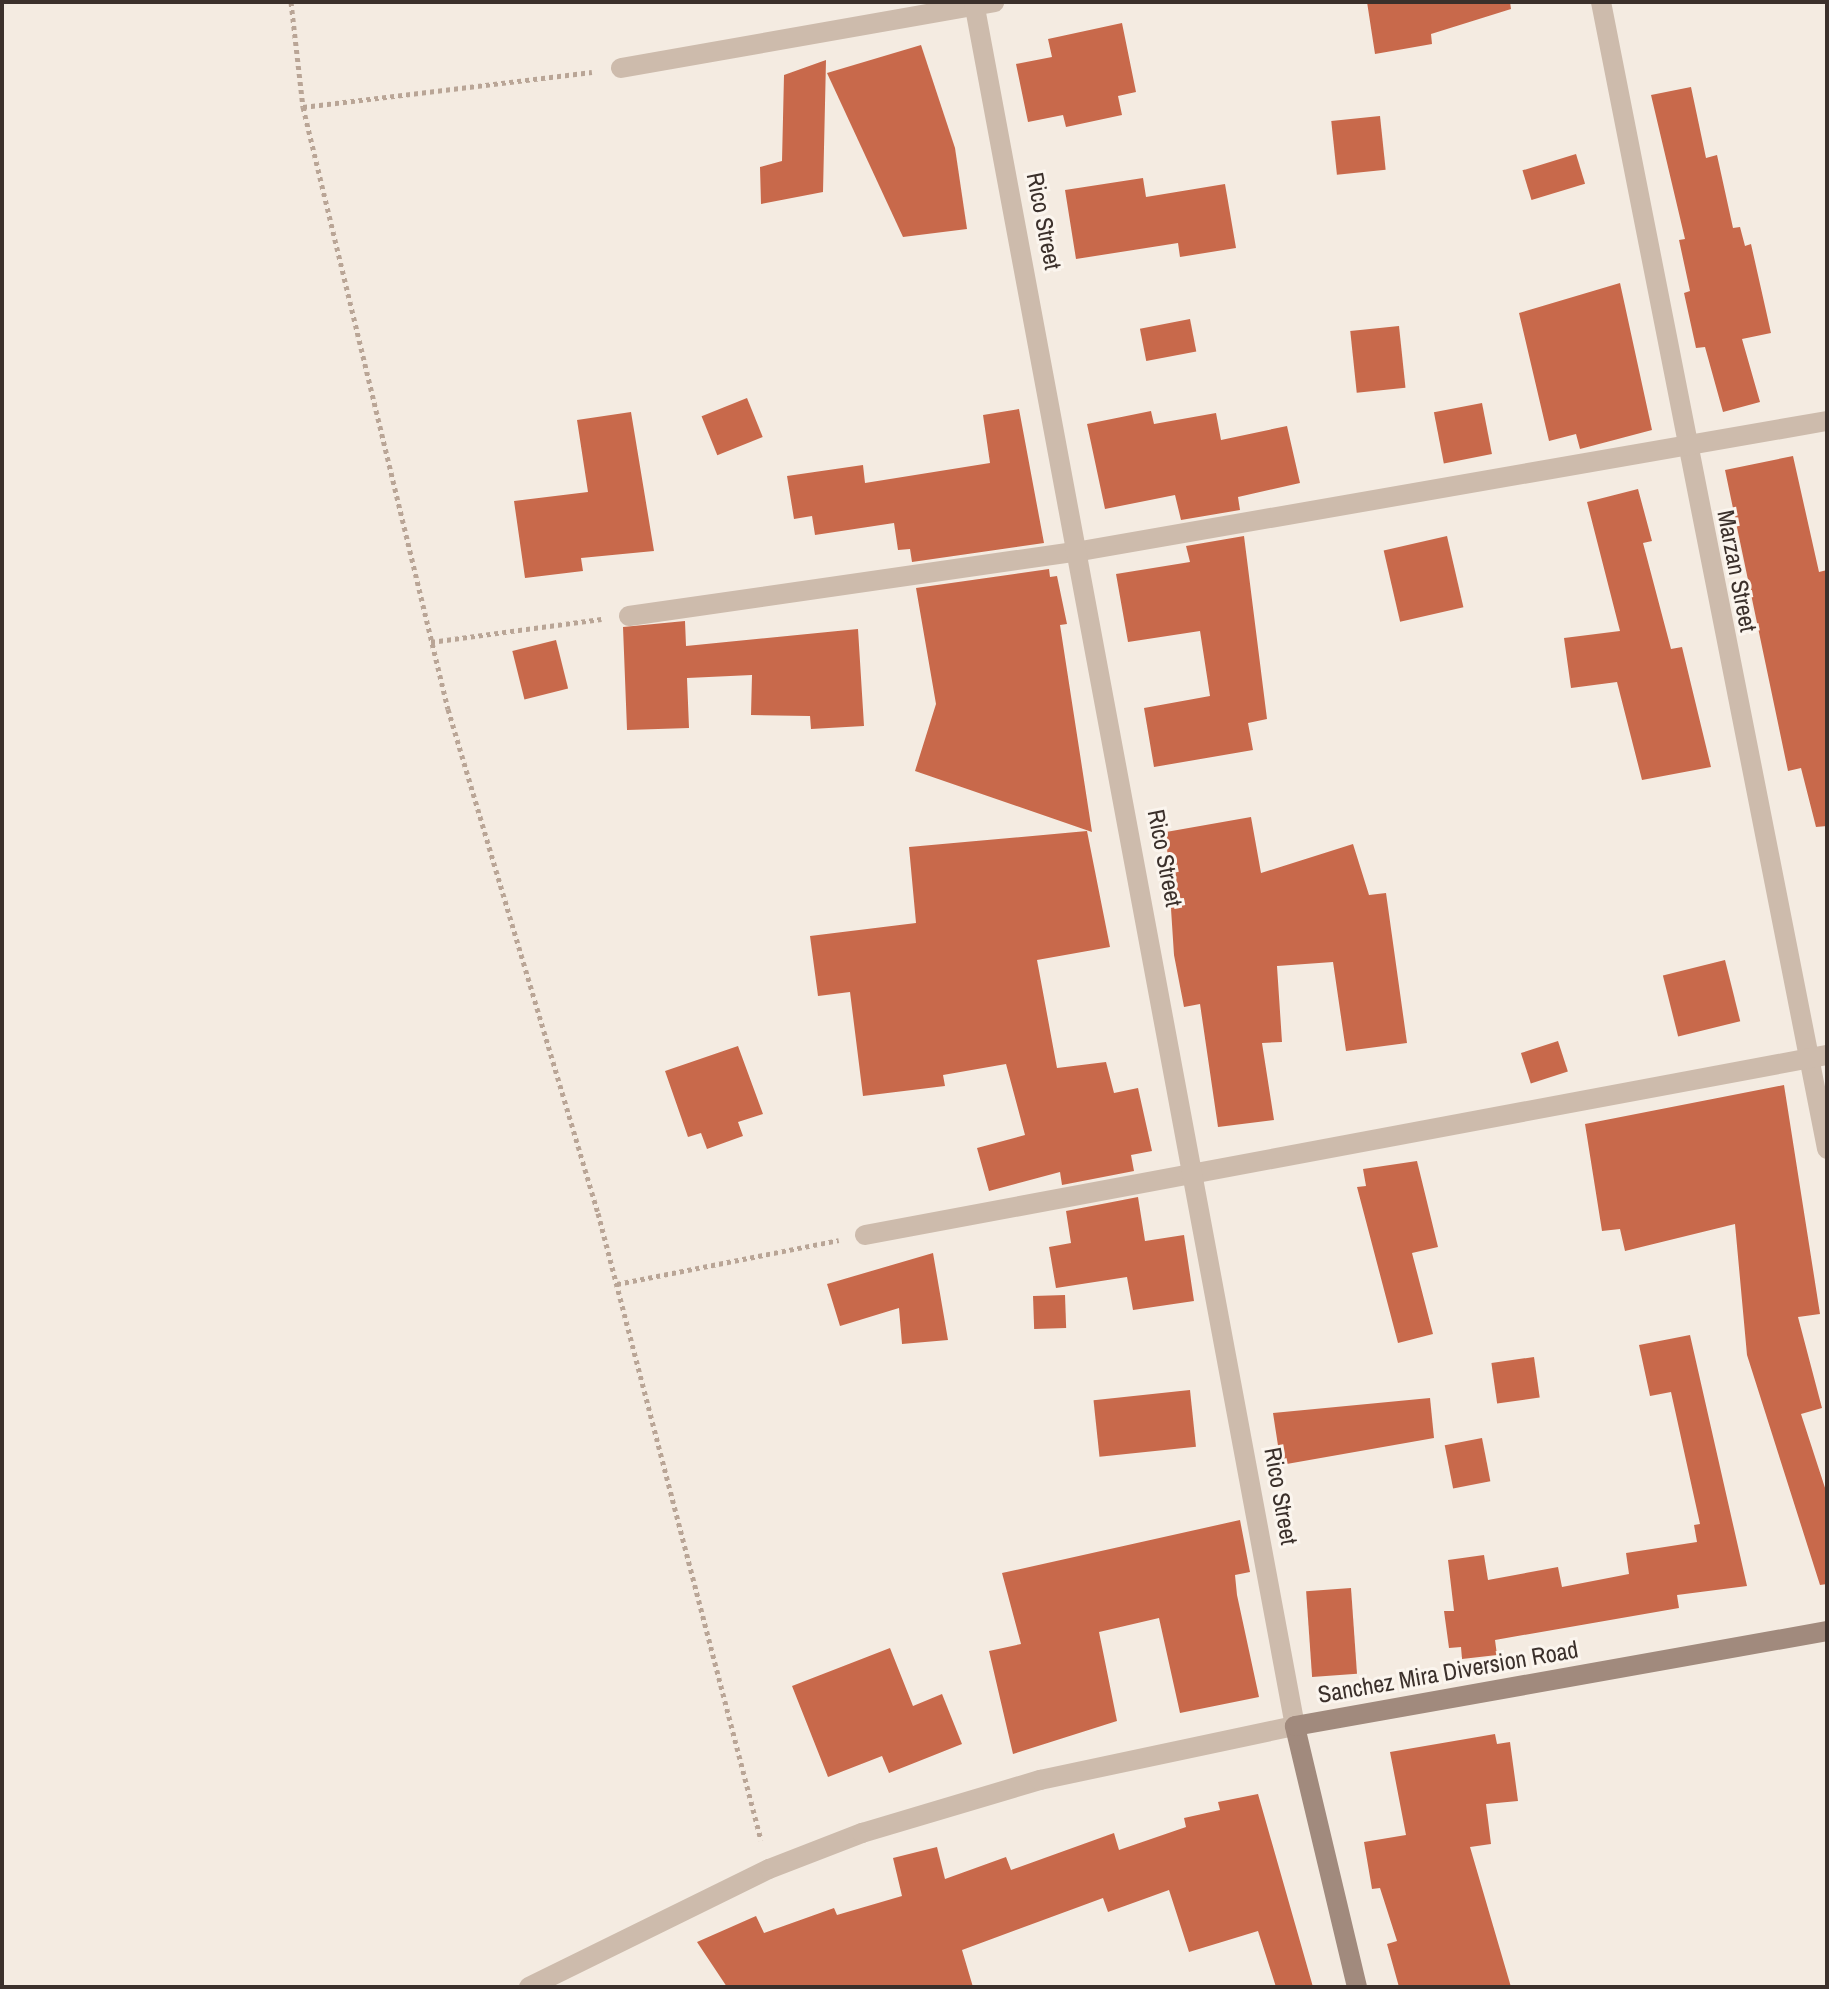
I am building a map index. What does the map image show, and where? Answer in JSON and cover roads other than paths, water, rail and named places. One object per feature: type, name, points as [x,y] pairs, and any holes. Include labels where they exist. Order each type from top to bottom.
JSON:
[{"type":"main road","name":"Sanchez Mira Diversion Road","points":[[1357,1987],[1295,1726],[1827,1631]]},
{"type":"street","name":"Marzan Street","points":[[1601,2],[1686,447],[1818,1057],[1827,1149]]},
{"type":"street","points":[[621,68],[981,3]]},
{"type":"street","name":"Rico Street","points":[[981,3],[1198,1174],[1295,1726]]},
{"type":"street","points":[[629,616],[1081,551],[1827,421]]},
{"type":"street","points":[[865,1235],[1818,1057]]},
{"type":"street","points":[[529,1987],[769,1869],[1040,1780],[1295,1726]]}]
